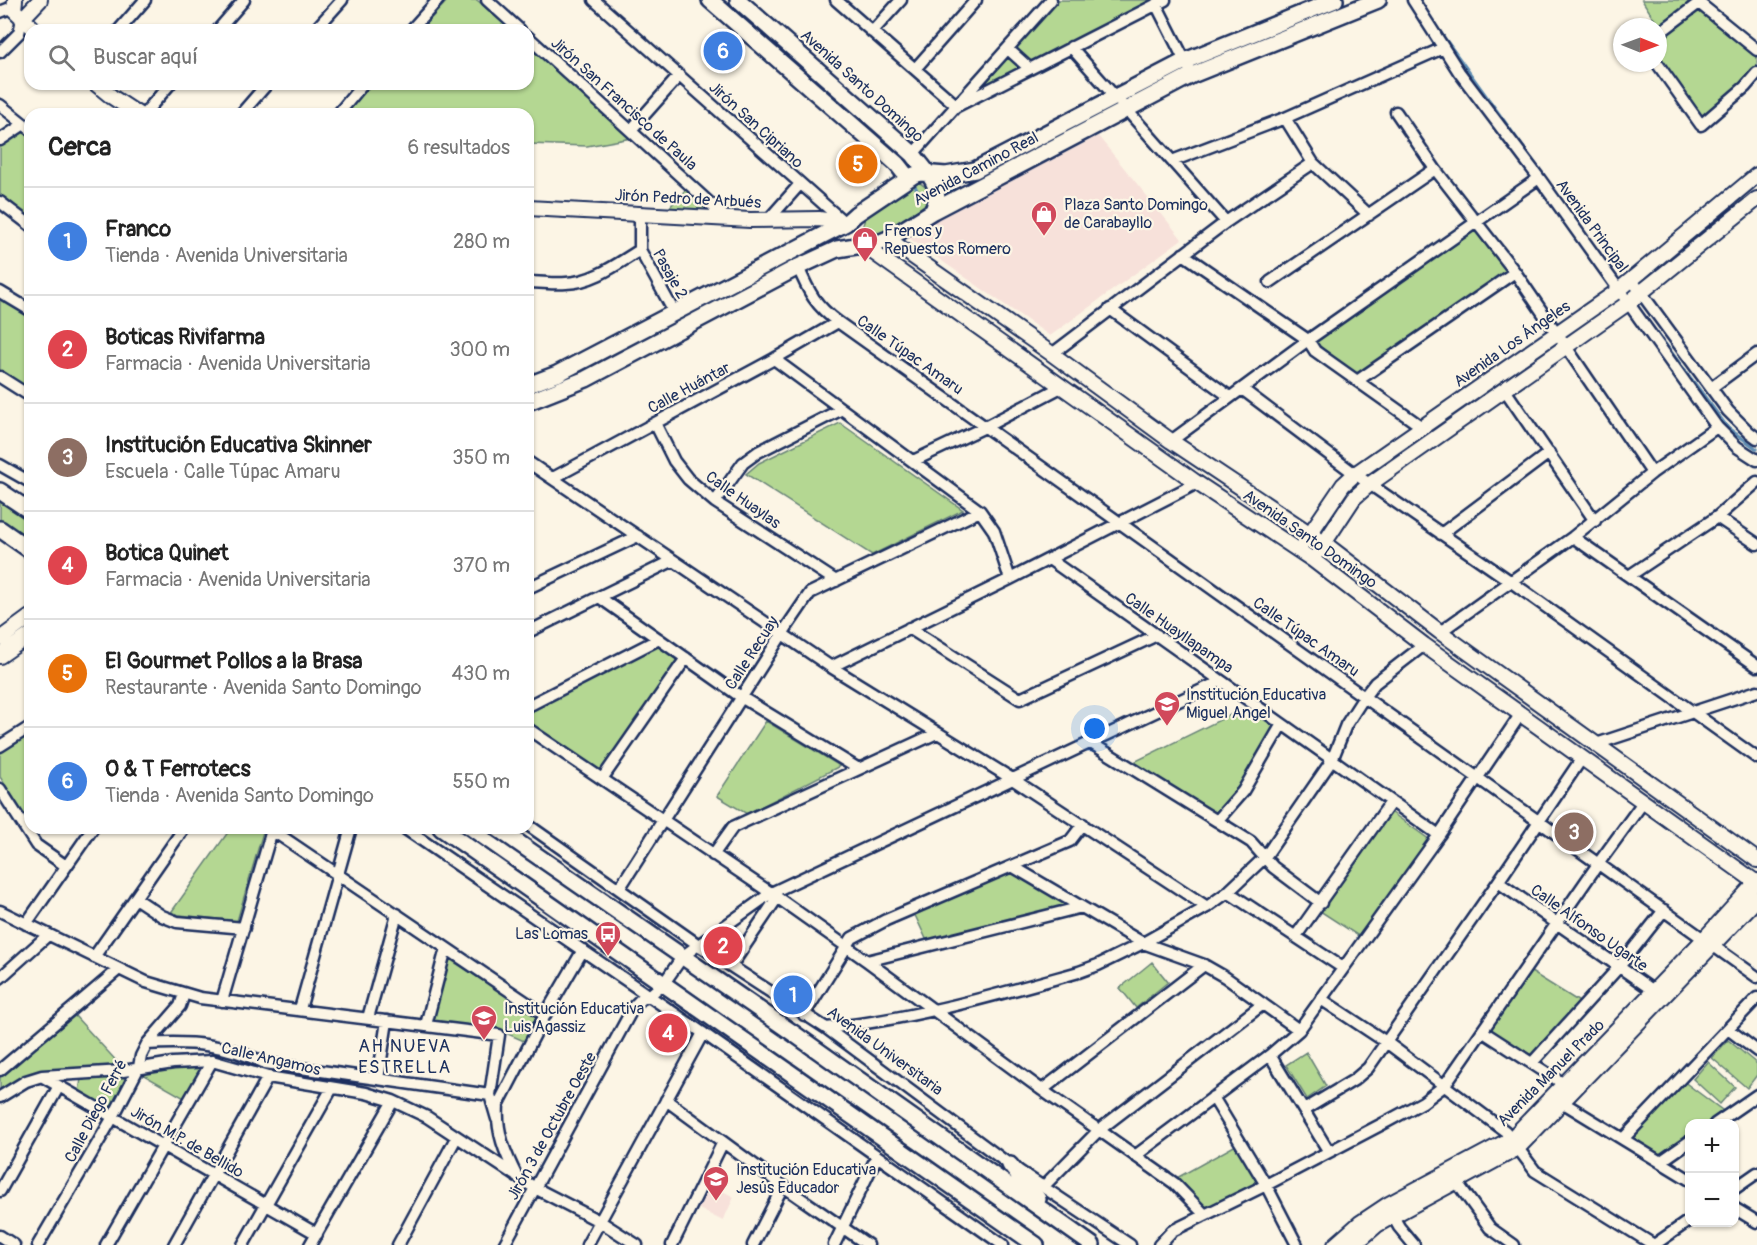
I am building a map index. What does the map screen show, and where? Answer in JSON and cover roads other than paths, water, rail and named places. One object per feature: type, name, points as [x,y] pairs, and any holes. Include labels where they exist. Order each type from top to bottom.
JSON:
[{"type":"main road","points":[[710,0],[897,164],[908,178]]},
{"type":"main road","name":"Avenida Camino Real","points":[[534,383],[557,374],[846,223],[914,175],[946,176],[975,170],[1185,61],[1335,0]]},
{"type":"main road","name":"Avenida Camino Real","points":[[534,400],[586,379],[798,267],[837,249],[888,239],[933,211],[1192,75],[1373,1]]},
{"type":"main road","name":"Avenida Santo Domingo","points":[[744,2],[913,154],[936,184],[938,193],[933,211]]},
{"type":"main road","name":"Avenida Santo Domingo","points":[[846,223],[850,234],[863,244]]},
{"type":"main road","points":[[0,491],[24,507]]},
{"type":"main road","points":[[0,530],[24,546]]},
{"type":"main road","points":[[450,834],[1036,1245]]},
{"type":"main road","points":[[506,834],[683,956],[1092,1245]]},
{"type":"main road","points":[[1010,1165],[1052,1215]]},
{"type":"street","points":[[0,52],[19,33],[22,19],[40,0]]},
{"type":"street","points":[[124,24],[145,0]]},
{"type":"street","points":[[223,24],[244,0]]},
{"type":"street","points":[[320,24],[342,0]]},
{"type":"street","points":[[416,24],[438,0]]},
{"type":"street","points":[[487,0],[513,24]]},
{"type":"street","name":"Jirón San Cipriano","points":[[594,0],[846,223]]},
{"type":"street","points":[[836,0],[957,106]]},
{"type":"street","points":[[872,32],[901,0]]},
{"type":"street","points":[[915,69],[976,0]]},
{"type":"street","points":[[913,154],[1051,0]]},
{"type":"street","name":"Avenida Principal","points":[[1413,0],[1443,48],[1717,427],[1737,447],[1757,460]]},
{"type":"street","points":[[957,106],[1161,2],[1192,75]]},
{"type":"street","points":[[1667,27],[1700,3],[1757,50]]},
{"type":"street","points":[[9,6],[28,24]]},
{"type":"street","name":"Jirón San Francisco de Paula","points":[[534,42],[726,218]]},
{"type":"street","points":[[1071,47],[1226,222]]},
{"type":"street","points":[[1172,160],[1285,118],[1443,48]]},
{"type":"street","points":[[1008,49],[1029,68]]},
{"type":"street","points":[[1663,72],[1701,125],[1745,87],[1757,73]]},
{"type":"street","points":[[631,130],[679,76]]},
{"type":"street","points":[[103,90],[129,108]]},
{"type":"street","points":[[149,108],[166,90]]},
{"type":"street","points":[[246,108],[262,90]]},
{"type":"street","points":[[343,108],[358,90]]},
{"type":"street","points":[[0,105],[24,125]]},
{"type":"street","points":[[1396,112],[1435,169],[1515,272],[1652,473]]},
{"type":"street","points":[[1285,118],[1313,163],[1369,215]]},
{"type":"street","points":[[0,140],[24,128]]},
{"type":"street","points":[[1053,354],[1226,222],[1313,163]]},
{"type":"street","points":[[1270,282],[1435,169]]},
{"type":"street","name":"Avenida Los Ángeles","points":[[1299,550],[1343,485],[1355,474],[1619,290],[1757,175]]},
{"type":"street","points":[[1171,441],[1308,340],[1539,178]]},
{"type":"street","points":[[769,219],[800,184]]},
{"type":"street","name":"Avenida Los Ángeles","points":[[1313,560],[1354,498],[1370,484],[1628,303],[1757,199]]},
{"type":"street","points":[[0,202],[24,220]]},
{"type":"street","name":"Jirón Pedro de Arbués","points":[[534,208],[726,218],[819,219],[846,223]]},
{"type":"street","name":"Pasaje 2","points":[[640,214],[640,250],[674,312]]},
{"type":"street","name":"Avenida Santo Domingo","points":[[888,239],[1053,354],[1171,441],[1324,543],[1440,632],[1757,860]]},
{"type":"street","name":"Avenida Santo Domingo","points":[[863,244],[1197,483],[1299,550],[1520,715],[1757,882]]},
{"type":"street","points":[[534,282],[580,281],[601,273],[640,250]]},
{"type":"street","points":[[1183,254],[1308,340],[1315,351],[1422,427]]},
{"type":"street","name":"Calle Túpac Amaru","points":[[798,267],[808,290],[820,309],[1757,977]]},
{"type":"street","points":[[1357,381],[1515,272]]},
{"type":"street","name":"Avenida Principal","points":[[1631,279],[1728,411],[1757,438]]},
{"type":"street","points":[[0,292],[24,306]]},
{"type":"street","points":[[1110,309],[1230,398]]},
{"type":"street","name":"Calle Huántar","points":[[553,478],[838,322]]},
{"type":"street","points":[[1711,388],[1757,354]]},
{"type":"street","points":[[774,359],[981,511],[994,531],[1011,579]]},
{"type":"street","points":[[0,377],[24,392]]},
{"type":"street","points":[[913,461],[1063,386]]},
{"type":"street","points":[[1242,389],[1355,474],[1510,581],[1757,758]]},
{"type":"street","points":[[1505,390],[1595,521]]},
{"type":"street","points":[[716,502],[743,463],[758,452],[842,409]]},
{"type":"street","name":"Calle Huaylas","points":[[655,423],[674,461],[688,479],[716,502],[836,581]]},
{"type":"street","points":[[1440,632],[1595,521],[1652,473],[1717,427]]},
{"type":"street","points":[[1441,534],[1549,453]]},
{"type":"street","points":[[0,465],[24,479]]},
{"type":"street","points":[[534,466],[831,667],[1083,824],[1207,907]]},
{"type":"street","points":[[1629,576],[1717,517],[1757,482]]},
{"type":"street","points":[[831,667],[1011,579],[1197,483]]},
{"type":"street","name":"Calle Recuay","points":[[619,889],[810,593],[981,511]]},
{"type":"street","points":[[1717,517],[1757,544]]},
{"type":"street","points":[[534,585],[638,536]]},
{"type":"street","points":[[1573,537],[1757,666]]},
{"type":"street","name":"Calle Huayllapampa","points":[[1049,559],[1438,835]]},
{"type":"street","points":[[534,629],[672,561]]},
{"type":"street","points":[[599,597],[741,697],[856,768]]},
{"type":"street","points":[[909,628],[1020,699],[1157,635]]},
{"type":"street","points":[[0,639],[24,630]]},
{"type":"street","points":[[0,656],[24,633]]},
{"type":"street","points":[[534,703],[659,639]]},
{"type":"street","points":[[826,1028],[868,1023],[932,1010],[1079,972],[1143,943],[1207,907],[1228,892],[1264,857],[1332,760],[1346,724],[1375,683],[1424,645]]},
{"type":"street","points":[[602,779],[686,658]]},
{"type":"street","points":[[683,956],[774,896],[1221,681]]},
{"type":"street","points":[[1596,744],[1757,691]]},
{"type":"street","points":[[1135,1156],[1270,1055],[1299,1030],[1520,715]]},
{"type":"street","points":[[1217,821],[1243,791],[1282,724]]},
{"type":"street","points":[[0,746],[24,731]]},
{"type":"street","points":[[534,733],[867,961],[1041,1090],[1174,1183],[1205,1215]]},
{"type":"street","points":[[713,855],[734,827],[856,768],[937,733]]},
{"type":"street","points":[[1091,743],[1251,843],[1273,867],[1321,903]]},
{"type":"street","points":[[1304,1110],[1354,1080],[1368,1068],[1582,758]]},
{"type":"street","points":[[0,789],[24,826]]},
{"type":"street","points":[[1159,1245],[1172,1231],[1266,1185],[1423,1102],[1444,1086],[1556,923],[1644,801]]},
{"type":"street","points":[[1296,936],[1391,802]]},
{"type":"street","points":[[804,1014],[852,938],[886,920],[1070,841],[1083,824]]},
{"type":"street","name":"Avenida Universitaria","points":[[534,829],[700,946],[826,1028],[1010,1165],[1131,1245]]},
{"type":"street","points":[[29,834],[36,845],[66,866]]},
{"type":"street","points":[[26,924],[89,834]]},
{"type":"street","points":[[94,957],[180,834]]},
{"type":"street","points":[[222,1001],[270,834]]},
{"type":"street","points":[[278,834],[545,1015]]},
{"type":"street","points":[[300,1009],[349,834]]},
{"type":"street","points":[[413,834],[650,995],[1003,1245]]},
{"type":"street","points":[[1012,866],[1143,943],[1204,965],[1225,977],[1299,1030]]},
{"type":"street","name":"Calle Alfonso Ugarte","points":[[1498,882],[1658,994]]},
{"type":"street","name":"Avenida Manuel Prado","points":[[1514,1144],[1708,942],[1757,882]]},
{"type":"street","points":[[1228,892],[1343,968]]},
{"type":"street","points":[[731,966],[774,896]]},
{"type":"street","points":[[135,898],[162,916],[177,922],[244,928]]},
{"type":"street","name":"Avenida Manuel Prado","points":[[1708,942],[1757,899]]},
{"type":"street","points":[[867,961],[1082,908]]},
{"type":"street","points":[[1532,1063],[1664,910]]},
{"type":"street","points":[[0,911],[146,982],[184,994],[222,1001],[499,1035],[490,1095],[500,1141],[518,1178]]},
{"type":"street","points":[[368,1018],[397,914]]},
{"type":"street","points":[[0,978],[48,935]]},
{"type":"street","points":[[426,1025],[446,948]]},
{"type":"street","points":[[497,1119],[502,1094],[583,950]]},
{"type":"street","name":"Jirón 3 de Octubre Oeste","points":[[504,1245],[634,1006],[663,983],[683,956]]},
{"type":"street","points":[[1041,1090],[1204,965]]},
{"type":"street","points":[[0,1070],[119,969]]},
{"type":"street","name":"Calle Diego Ferré","points":[[38,1245],[113,1117],[139,1067],[147,1044],[180,1006],[184,994]]},
{"type":"street","points":[[1623,1139],[1757,998]]},
{"type":"street","points":[[1322,999],[1386,1042],[1505,1131],[1534,1171],[1654,1245],[1685,1223]]},
{"type":"street","points":[[1043,1187],[1099,1131],[1263,1004]]},
{"type":"street","points":[[378,1079],[387,1020]]},
{"type":"street","points":[[1728,1029],[1757,1051]]},
{"type":"street","points":[[1482,1031],[1569,1087]]},
{"type":"street","points":[[587,1245],[703,1032]]},
{"type":"street","name":"Calle Angamos","points":[[147,1044],[194,1042],[246,1054],[265,1063],[490,1095]]},
{"type":"street","points":[[1270,1055],[1329,1152]]},
{"type":"street","points":[[106,1245],[212,1061]]},
{"type":"street","name":"Calle Angamos","points":[[0,1097],[26,1081],[42,1076],[123,1071],[173,1063],[212,1061],[268,1077],[366,1093],[393,1101],[427,1117],[518,1178],[601,1222],[637,1245]]},
{"type":"street","name":"Jirón M.P. de Bellido","points":[[42,1076],[317,1234]]},
{"type":"street","points":[[174,1245],[268,1077]]},
{"type":"street","points":[[0,1191],[59,1086]]},
{"type":"street","name":"Avenida Manuel Prado","points":[[1335,1245],[1360,1223],[1390,1210],[1514,1144],[1562,1102],[1569,1087]]},
{"type":"street","points":[[243,1245],[332,1088]]},
{"type":"street","points":[[1722,1119],[1757,1095]]},
{"type":"street","points":[[1214,1097],[1266,1185],[1297,1245]]},
{"type":"street","points":[[666,1100],[868,1245]]},
{"type":"street","points":[[310,1245],[393,1101]]},
{"type":"street","points":[[1562,1102],[1685,1178]]},
{"type":"street","points":[[398,1245],[456,1138]]},
{"type":"street","points":[[672,1245],[723,1142]]},
{"type":"street","points":[[1660,1162],[1685,1144]]},
{"type":"street","points":[[834,1245],[877,1156]]},
{"type":"street","points":[[1739,1186],[1757,1173]]},
{"type":"street","points":[[1453,1177],[1490,1228],[1514,1245]]},
{"type":"street","points":[[753,1245],[783,1186]]},
{"type":"street","points":[[1390,1210],[1413,1245]]},
{"type":"street","name":"Avenida Manuel Prado","points":[[1354,1245],[1390,1210]]},
{"type":"street","points":[[1739,1211],[1757,1222]]},
{"type":"waterway","points":[[1433,22],[1536,165]]},
{"type":"waterway","points":[[913,182],[920,196],[930,195]]},
{"type":"waterway","points":[[940,193],[963,188]]},
{"type":"waterway","points":[[1611,270],[1622,284]]},
{"type":"waterway","points":[[1634,302],[1728,428],[1757,449]]},
{"type":"place","name":"O & T Ferrotecs","points":[[723,51]]},
{"type":"place","name":"El Gourmet Pollos a la Brasa","points":[[858,164]]},
{"type":"place","name":"Plaza Santo Domingo de Carabayllo","points":[[1044,237]]},
{"type":"place","name":"Frenos y Repuestos Romero","points":[[865,263]]},
{"type":"place","name":"Institución Educativa Miguel Angel","points":[[1167,727]]},
{"type":"place","name":"Institución Educativa Skinner","points":[[1574,832]]},
{"type":"place","name":"Boticas Rivifarma","points":[[723,946]]},
{"type":"place","name":"Las Lomas","points":[[608,957]]},
{"type":"place","name":"Franco","points":[[793,995]]},
{"type":"place","name":"Botica Quinet","points":[[668,1033]]},
{"type":"place","name":"Institución Educativa Luis Agassiz","points":[[484,1041]]},
{"type":"place","name":"Institución Educativa Jesús Educador","points":[[716,1202]]},
{"type":"district","name":"AH NUEVA ESTRELLA","points":[[405,1056]]}]
